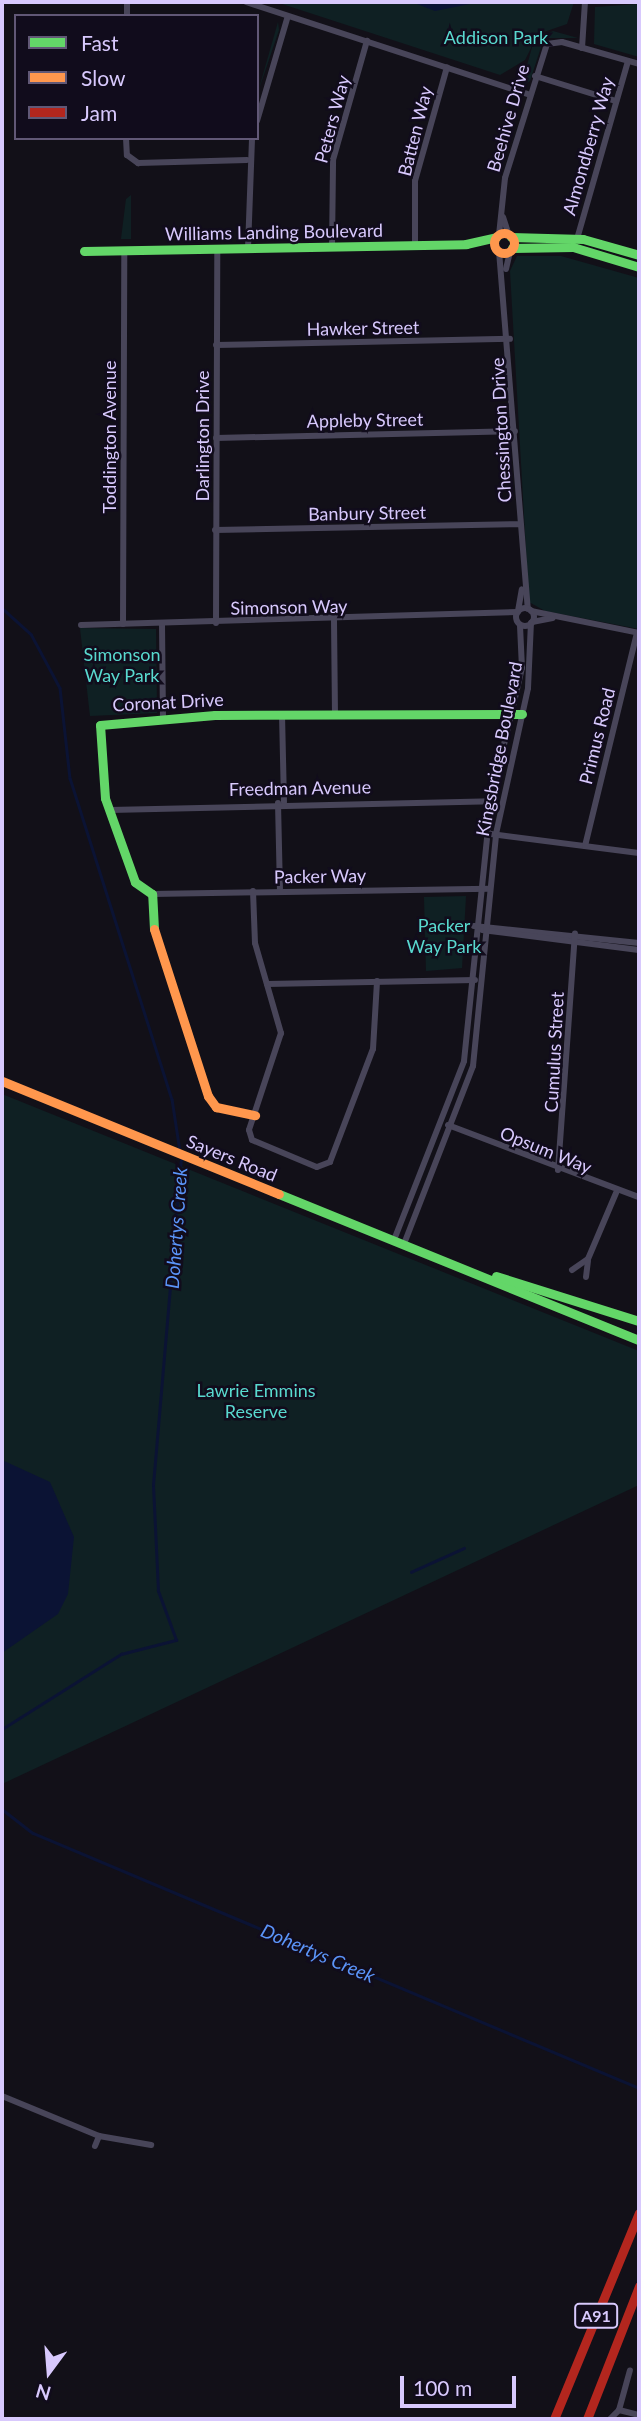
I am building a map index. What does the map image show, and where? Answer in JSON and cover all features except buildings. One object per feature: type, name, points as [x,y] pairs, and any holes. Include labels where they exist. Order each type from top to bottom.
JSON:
[{"type":"main road","name":"Williams Landing Boulevard","points":[[84,251],[466,244],[504,236],[577,239],[639,255]]},
{"type":"main road","points":[[504,236],[511,249],[573,247],[639,267]]},
{"type":"main road","points":[[498,251],[504,236]]},
{"type":"main road","name":"Williams Landing Boulevard","points":[[466,244],[498,251],[511,249]]},
{"type":"main road","name":"Coronat Drive","points":[[152,894],[135,882],[110,810],[100,725],[163,717],[517,713]]},
{"type":"main road","points":[[152,894],[155,939],[210,1101],[255,1115]]},
{"type":"main road","name":"Sayers Road","points":[[2,1081],[639,1340]]},
{"type":"main road","name":"Sayers Road","points":[[451,1263],[639,1321]]},
{"type":"main road","name":"A91","points":[[554,2419],[639,2213]]},
{"type":"main road","name":"A91","points":[[587,2419],[639,2286]]},
{"type":"street","points":[[246,2],[530,94]]},
{"type":"street","points":[[582,48],[585,2]]},
{"type":"street","points":[[261,94],[288,16]]},
{"type":"street","name":"Peters Way","points":[[332,247],[333,160],[368,41]]},
{"type":"street","name":"Beehive Drive","points":[[504,236],[503,187],[535,76],[550,42],[639,64]]},
{"type":"street","name":"Almondberry Way","points":[[577,239],[628,61]]},
{"type":"street","name":"Batten Way","points":[[415,244],[415,181],[447,67]]},
{"type":"street","points":[[535,76],[616,101]]},
{"type":"street","points":[[126,140],[131,159],[247,160]]},
{"type":"street","points":[[248,248],[247,160],[252,140]]},
{"type":"street","name":"Chessington Drive","points":[[505,276],[511,249]]},
{"type":"street","name":"Darlington Drive","points":[[216,623],[217,250]]},
{"type":"street","name":"Toddington Avenue","points":[[123,624],[124,251]]},
{"type":"street","name":"Chessington Drive","points":[[498,251],[505,276],[523,584],[530,610]]},
{"type":"street","name":"Hawker Street","points":[[216,345],[510,339]]},
{"type":"street","name":"Appleby Street","points":[[216,438],[515,431]]},
{"type":"street","name":"Banbury Street","points":[[215,530],[519,524]]},
{"type":"street","name":"Chessington Drive","points":[[518,612],[523,584]]},
{"type":"street","points":[[530,610],[638,633]]},
{"type":"street","name":"Simonson Way","points":[[81,625],[497,617],[530,610]]},
{"type":"street","name":"Kingsbridge Boulevard","points":[[399,1242],[419,1208],[452,1127],[477,1037],[484,927],[500,802],[532,623],[530,610]]},
{"type":"street","name":"Kingsbridge Boulevard","points":[[399,1242],[443,1124],[467,1036],[474,926],[491,800],[517,713],[522,668],[518,612]]},
{"type":"street","name":"Simonson Way","points":[[497,617],[519,624]]},
{"type":"street","points":[[519,624],[558,617]]},
{"type":"street","points":[[334,620],[335,713]]},
{"type":"street","points":[[162,624],[163,717]]},
{"type":"street","name":"Primus Road","points":[[585,846],[638,633]]},
{"type":"street","points":[[280,890],[282,714]]},
{"type":"street","points":[[498,770],[507,772]]},
{"type":"street","name":"Freedman Avenue","points":[[110,810],[281,802],[500,802]]},
{"type":"street","points":[[486,834],[639,853]]},
{"type":"street","name":"Packer Way","points":[[152,894],[280,890],[489,889]]},
{"type":"street","points":[[253,891],[255,943],[281,1042],[255,1115],[252,1140],[326,1166],[371,1058],[377,981]]},
{"type":"street","points":[[474,926],[639,943]]},
{"type":"street","points":[[575,938],[639,950]]},
{"type":"street","name":"Cumulus Street","points":[[558,1170],[575,938]]},
{"type":"street","points":[[267,984],[480,980]]},
{"type":"street","points":[[467,1036],[477,1037]]},
{"type":"street","name":"Opsum Way","points":[[443,1124],[616,1193],[639,1197]]},
{"type":"street","points":[[586,1277],[588,1259],[616,1193]]},
{"type":"street","points":[[411,1204],[419,1208]]},
{"type":"street","points":[[572,1270],[588,1259]]},
{"type":"street","points":[[2,2096],[99,2136],[151,2145]]},
{"type":"street","points":[[95,2146],[99,2136]]},
{"type":"street","points":[[629,2313],[639,2317]]},
{"type":"street","points":[[610,2419],[619,2410],[630,2370]]},
{"type":"street","points":[[619,2410],[639,2414]]},
{"type":"green space","name":"Addison Park","points":[[276,2],[574,2],[567,24],[538,34],[525,60],[500,75]]},
{"type":"green space","points":[[639,4],[639,57],[594,44],[595,7]]},
{"type":"green space","points":[[278,22],[279,30],[260,86],[260,85]]},
{"type":"green space","points":[[553,31],[578,38],[544,38],[530,81],[521,87],[534,40]]},
{"type":"green space","points":[[131,195],[131,239],[121,239],[126,199]]},
{"type":"green space","points":[[517,256],[561,256],[639,278],[639,629],[545,611],[529,602],[510,271]]},
{"type":"green space","name":"Simonson Way Park","points":[[80,628],[156,629],[157,713],[90,716]]},
{"type":"green space","name":"Packer Way Park","points":[[466,896],[462,968],[426,971],[424,897]]},
{"type":"green space","name":"Lawrie Emmins Reserve","points":[[2,1094],[639,1351],[639,1485],[2,1784]]},
{"type":"water","points":[[412,2],[480,2],[435,11]]},
{"type":"water","points":[[2,1460],[50,1482],[74,1537],[68,1594],[58,1614],[2,1653]]},
{"type":"waterway","name":"Dohertys Creek","points":[[2,608],[31,634],[60,688],[70,778],[172,1099],[180,1151]]},
{"type":"waterway","name":"Dohertys Creek","points":[[2,1729],[121,1654],[176,1640],[158,1591],[153,1485],[181,1158]]},
{"type":"waterway","points":[[411,1572],[464,1548]]},
{"type":"waterway","name":"Dohertys Creek","points":[[2,1809],[33,1833],[639,2088]]},
{"type":"traffic: fast","points":[[84,251],[466,244],[496,237]]},
{"type":"traffic: fast","points":[[511,237],[583,239],[639,255]]},
{"type":"traffic: fast","points":[[512,248],[573,247],[639,267]]},
{"type":"traffic: fast","points":[[154,929],[152,894],[135,882],[105,798],[100,725],[215,715],[522,714]]},
{"type":"traffic: fast","points":[[279,1194],[639,1340]]},
{"type":"traffic: fast","points":[[496,1276],[639,1321]]},
{"type":"traffic: slow","points":[[504,233],[511,236],[514,243],[511,250],[504,253],[497,250],[494,243],[497,236],[504,233]]},
{"type":"traffic: slow","points":[[154,929],[208,1096],[216,1107],[255,1115]]},
{"type":"traffic: slow","points":[[2,1081],[279,1194]]},
{"type":"traffic: jam","points":[[554,2419],[639,2213]]},
{"type":"traffic: jam","points":[[587,2419],[639,2286]]}]
